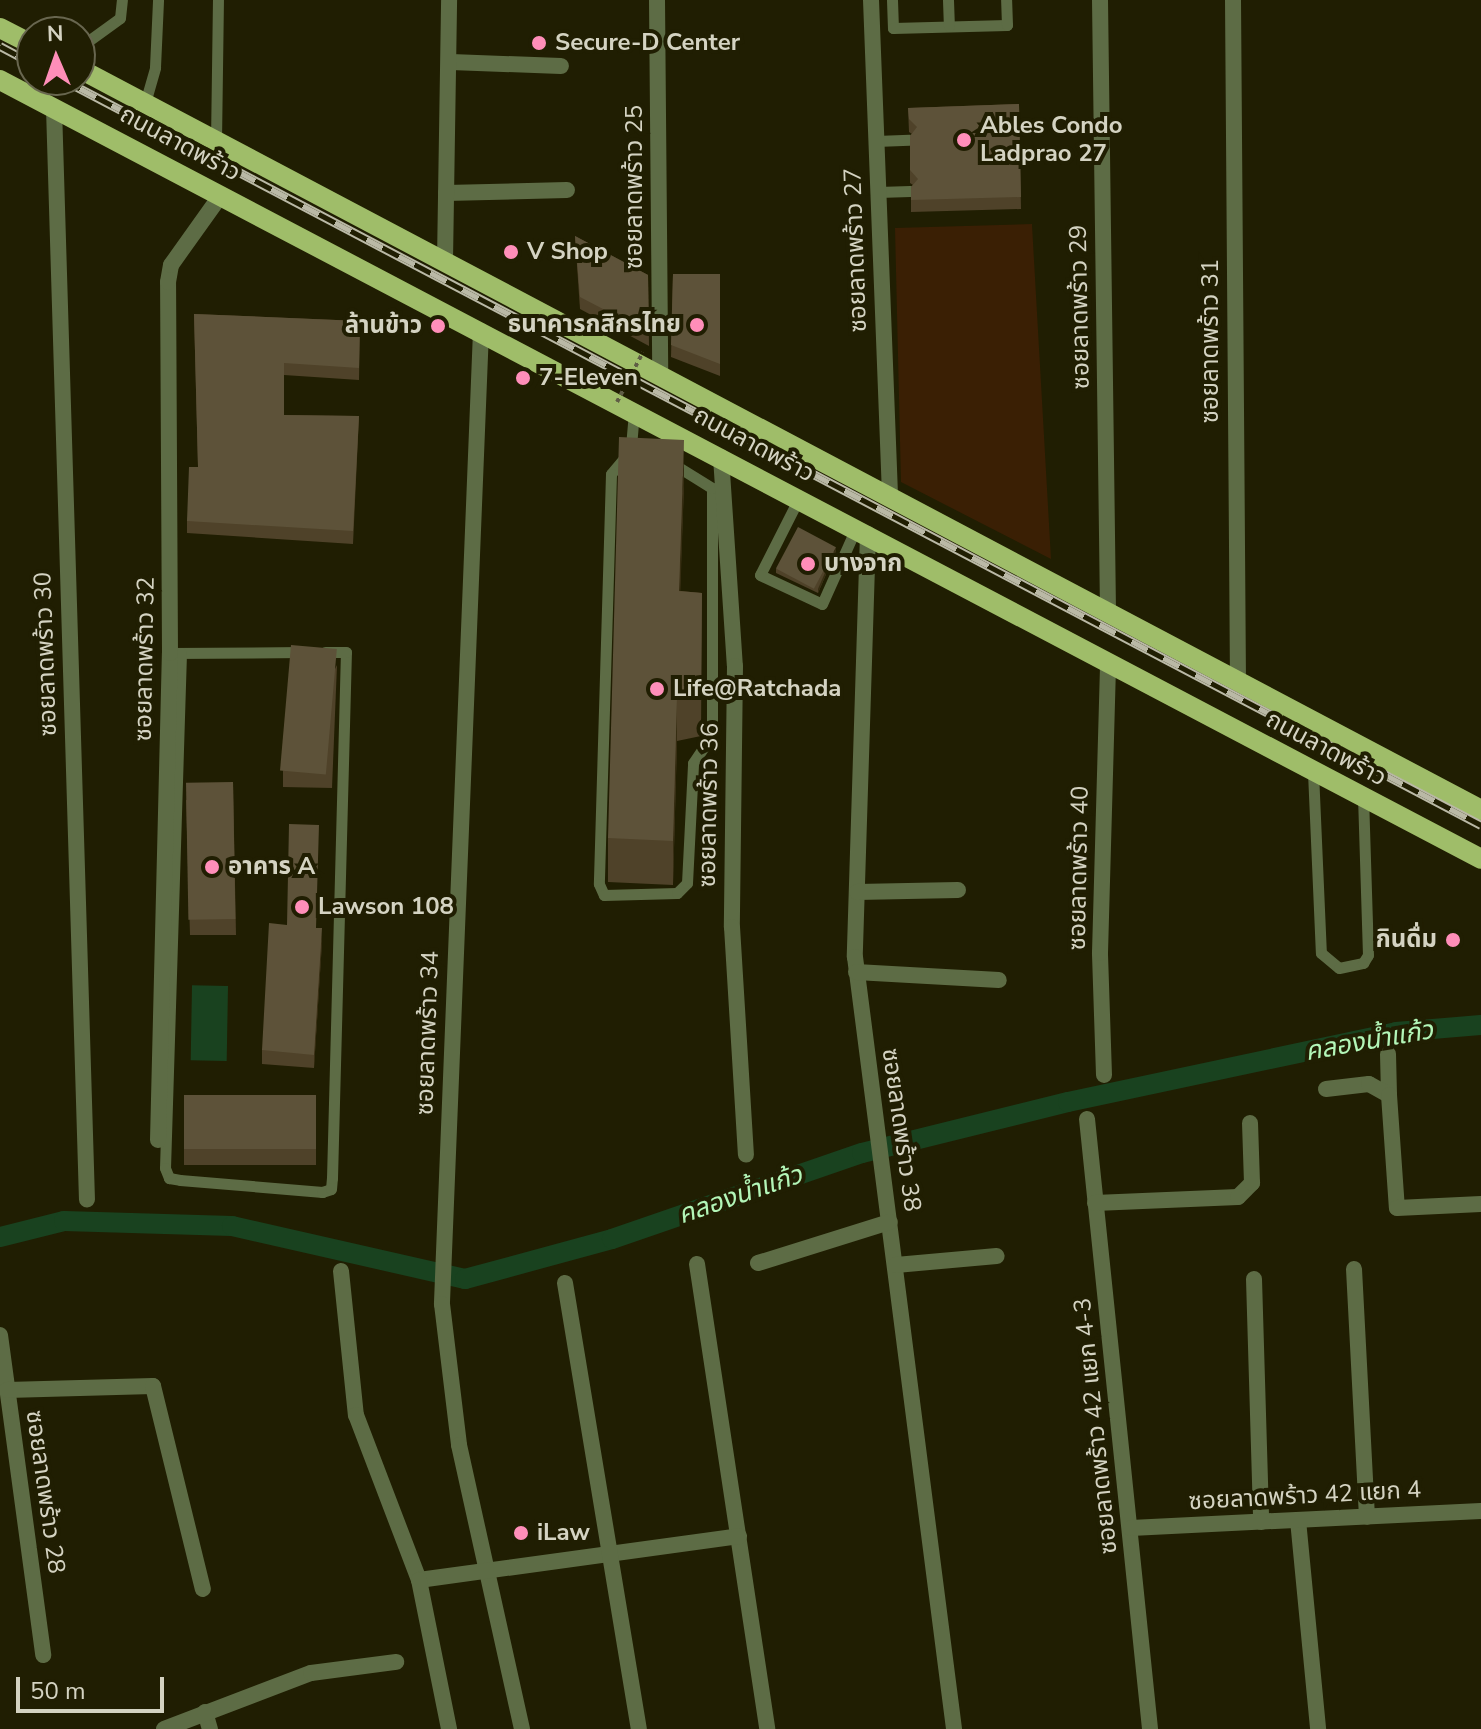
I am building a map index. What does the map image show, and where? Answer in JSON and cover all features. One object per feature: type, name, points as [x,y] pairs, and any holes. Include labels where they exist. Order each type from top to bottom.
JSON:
[{"type":"main road","name":"ถนนลาดพร้าว","points":[[96,77],[1481,810]]},
{"type":"main road","name":"ถนนลาดพร้าว","points":[[0,80],[1481,859]]},
{"type":"street","points":[[445,261],[451,62],[449,0]]},
{"type":"street","name":"ซอยลาดพร้าว 25","points":[[657,0],[660,375]]},
{"type":"street","name":"ซอยลาดพร้าว 27","points":[[871,0],[890,498]]},
{"type":"street","name":"ซอยลาดพร้าว 29","points":[[1100,0],[1108,613]]},
{"type":"street","name":"ซอยลาดพร้าว 31","points":[[1233,0],[1238,682]]},
{"type":"street","points":[[451,62],[561,66]]},
{"type":"street","name":"ซอยลาดพร้าว 30","points":[[54,108],[87,1200]]},
{"type":"street","points":[[446,193],[567,190]]},
{"type":"street","name":"ซอยลาดพร้าว 32","points":[[158,1140],[176,653],[168,282],[171,265],[221,195]]},
{"type":"street","name":"ซอยลาดพร้าว 34","points":[[481,331],[442,1304],[459,1445],[490,1569],[522,1729]]},
{"type":"street","name":"ซอยลาดพร้าว 36","points":[[721,457],[735,666],[732,927],[746,1155]]},
{"type":"street","name":"ซอยลาดพร้าว 38","points":[[862,531],[856,972],[954,1729]]},
{"type":"street","name":"ซอยลาดพร้าว 40","points":[[1104,1075],[1100,953],[1108,662]]},
{"type":"street","points":[[857,892],[958,890]]},
{"type":"street","points":[[856,972],[999,980]]},
{"type":"street","points":[[1388,1054],[1397,1208],[1481,1204]]},
{"type":"street","points":[[1326,1089],[1369,1084],[1389,1095]]},
{"type":"street","name":"ซอยลาดพร้าว 42 แยก 4-3","points":[[1087,1119],[1150,1729]]},
{"type":"street","points":[[1095,1203],[1238,1197],[1250,1191],[1250,1123]]},
{"type":"street","points":[[758,1263],[890,1222]]},
{"type":"street","points":[[896,1265],[997,1256]]},
{"type":"street","points":[[697,1264],[767,1729]]},
{"type":"street","points":[[1354,1269],[1367,1517]]},
{"type":"street","points":[[341,1271],[356,1415],[419,1580],[449,1729]]},
{"type":"street","points":[[1254,1279],[1261,1522]]},
{"type":"street","points":[[565,1283],[639,1729]]},
{"type":"street","name":"ซอยลาดพร้าว 28","points":[[0,1335],[43,1655]]},
{"type":"street","points":[[7,1390],[153,1386],[203,1589]]},
{"type":"street","name":"ซอยลาดพร้าว 42 แยก 4","points":[[1131,1528],[1481,1511]]},
{"type":"street","points":[[1298,1520],[1318,1729]]},
{"type":"street","points":[[419,1580],[739,1536]]},
{"type":"street","points":[[164,1729],[208,1721],[311,1673],[396,1662]]},
{"type":"lane","points":[[96,35],[120,18],[122,0]]},
{"type":"lane","points":[[145,103],[155,67],[158,0]]},
{"type":"lane","points":[[216,141],[218,0]]},
{"type":"lane","points":[[892,0],[893,28],[1007,25],[1006,0]]},
{"type":"lane","points":[[948,0],[949,26]]},
{"type":"lane","points":[[876,141],[909,140]]},
{"type":"lane","points":[[878,192],[910,191]]},
{"type":"lane","points":[[625,407],[643,454]]},
{"type":"lane","points":[[643,454],[686,468],[712,488],[712,735],[693,763],[687,883],[677,893],[604,895],[599,884],[611,474],[643,454]]},
{"type":"lane","points":[[799,498],[760,575],[822,604],[862,531]]},
{"type":"lane","points":[[346,652],[332,1178],[331,1189],[322,1192],[180,1180],[169,1178],[165,1168],[176,653],[346,652]]},
{"type":"lane","points":[[1313,772],[1321,953],[1339,968],[1363,963],[1368,955],[1363,797]]},
{"type":"path","points":[[625,407],[643,352]]},
{"type":"shaded area","points":[[1032,224],[1051,559],[901,482],[895,228]]},
{"type":"shaded area","points":[[192,985],[228,986],[227,1061],[191,1060]]},
{"type":"building","points":[[1019,104],[1021,197],[911,200],[911,187],[918,179],[910,170],[910,136],[917,127],[909,119],[908,108]]},
{"type":"building","points":[[575,236],[648,275],[649,333],[580,297]]},
{"type":"building","name":"ธนาคารกสิกรไทย","points":[[673,274],[720,274],[720,364],[671,345]]},
{"type":"building","points":[[194,314],[360,321],[359,368],[284,363],[284,415],[359,416],[353,531],[187,521],[189,467],[198,467]]},
{"type":"building","name":"Life@Ratchada","points":[[619,437],[684,440],[679,591],[702,593],[701,692],[677,697],[673,841],[608,838]]},
{"type":"building","name":"บางจาก","points":[[798,527],[836,547],[814,589],[776,568]]},
{"type":"building","points":[[291,645],[337,649],[326,775],[280,771]]},
{"type":"building","name":"อาคาร A","points":[[233,782],[235,919],[188,920],[186,783]]},
{"type":"building","points":[[289,824],[319,825],[316,928],[322,928],[314,1055],[262,1050],[269,923],[287,925]]},
{"type":"building","points":[[184,1095],[316,1095],[316,1149],[184,1149]]},
{"type":"waterway","name":"คลองน้ำแก้ว","points":[[0,1237],[64,1221],[232,1226],[465,1279],[612,1239],[862,1153],[1068,1102],[1396,1032],[1481,1025]]},
{"type":"railway","points":[[0,46],[16,54]]},
{"type":"railway","points":[[94,96],[1481,825]]},
{"type":"place","name":"Secure-D Center","points":[[539,43]]},
{"type":"place","name":"Ables Condo Ladprao 27","points":[[964,140]]},
{"type":"place","name":"V Shop","points":[[511,252]]},
{"type":"place","name":"ธนาคารกสิกรไทย","points":[[697,325]]},
{"type":"place","name":"ล้านข้าว","points":[[438,326]]},
{"type":"place","name":"7-Eleven","points":[[523,378]]},
{"type":"place","name":"บางจาก","points":[[808,564]]},
{"type":"place","name":"Life@Ratchada","points":[[657,689]]},
{"type":"place","name":"อาคาร A","points":[[212,867]]},
{"type":"place","name":"Lawson 108","points":[[302,907]]},
{"type":"place","name":"กินดื่ม","points":[[1453,940]]},
{"type":"place","name":"iLaw","points":[[521,1533]]}]
